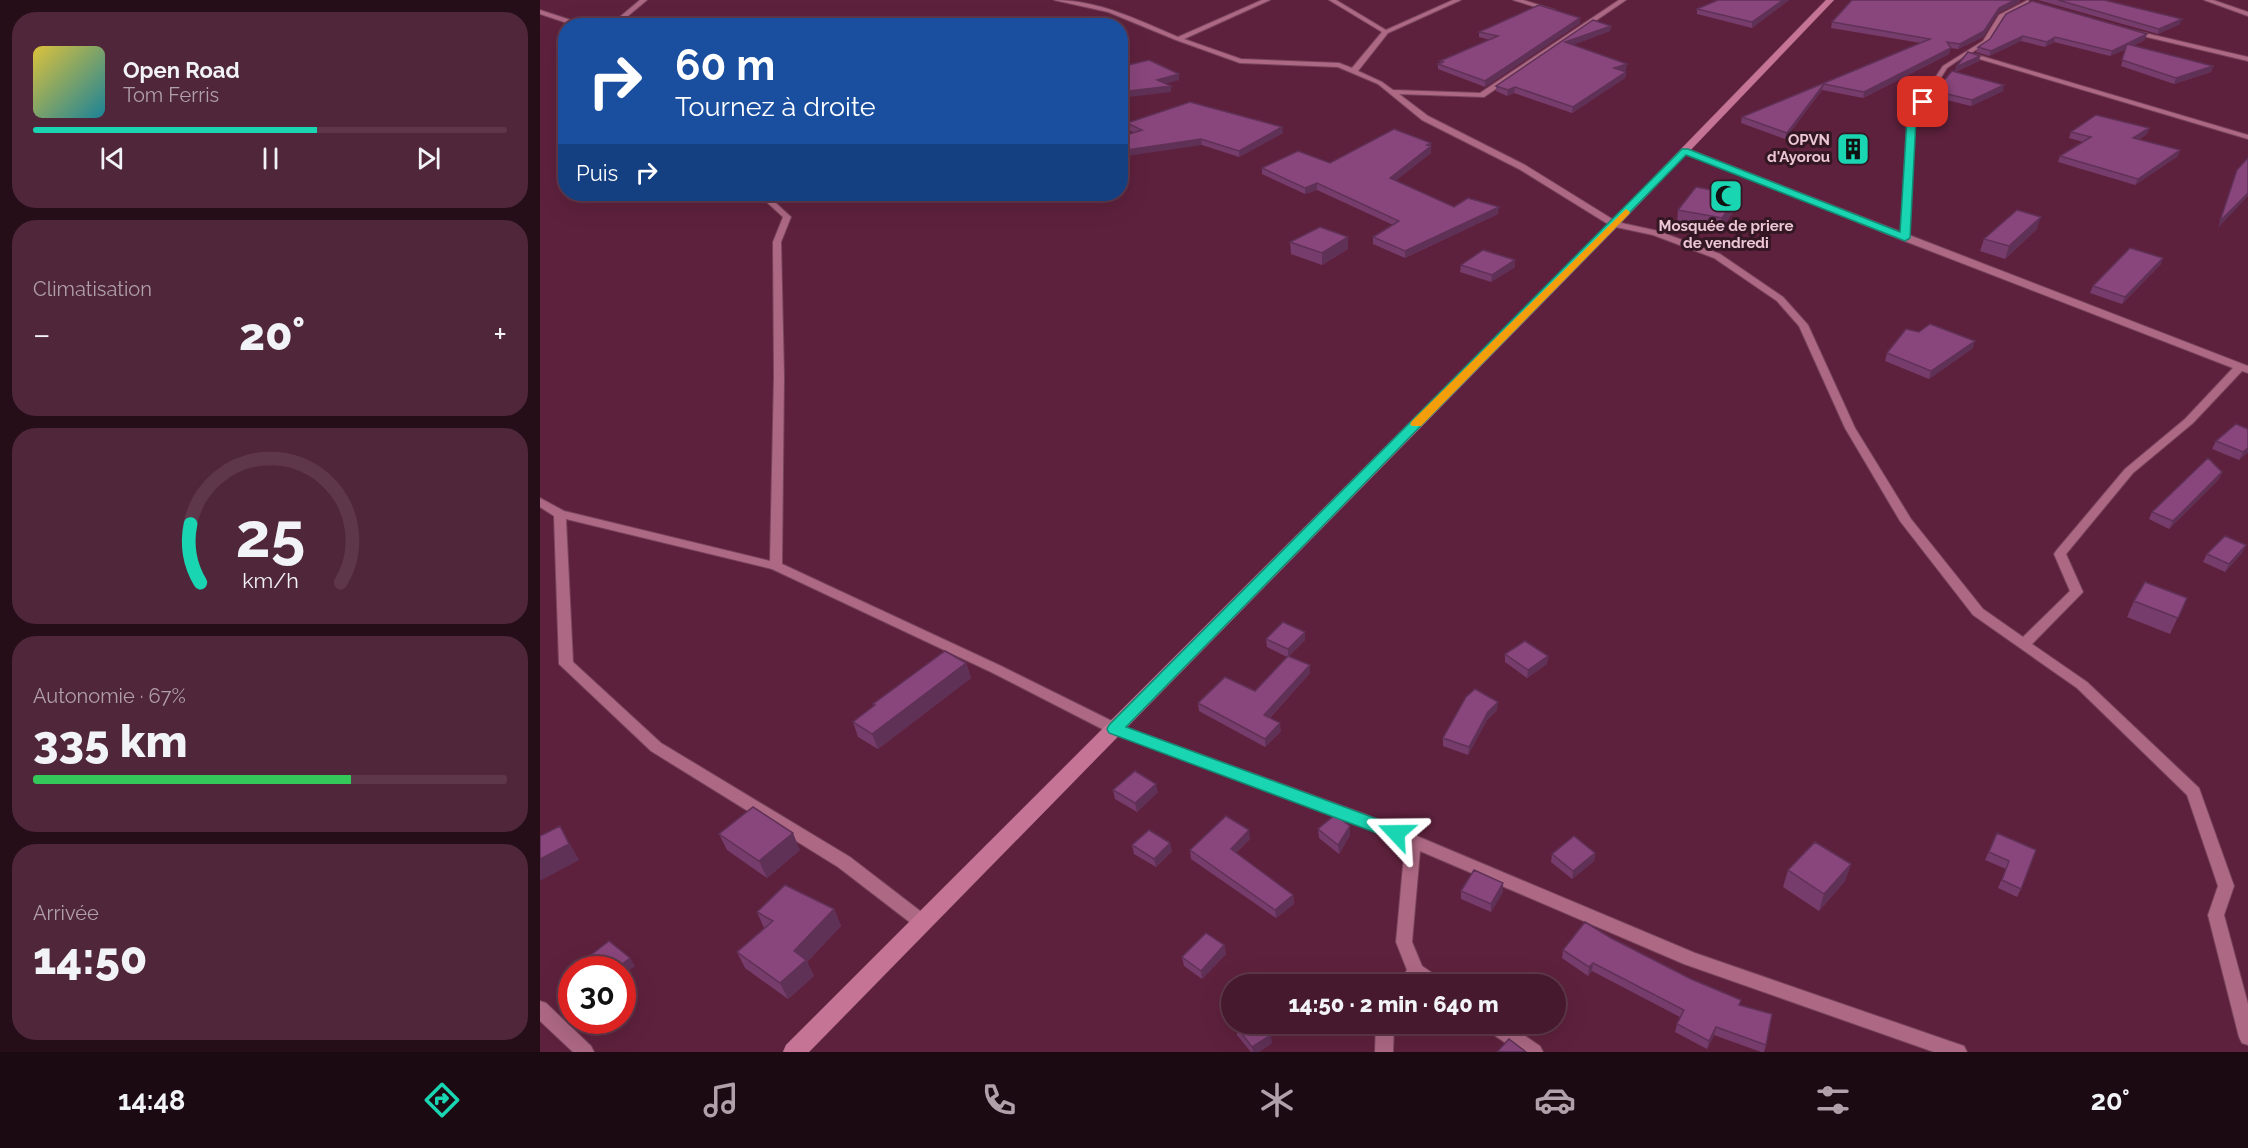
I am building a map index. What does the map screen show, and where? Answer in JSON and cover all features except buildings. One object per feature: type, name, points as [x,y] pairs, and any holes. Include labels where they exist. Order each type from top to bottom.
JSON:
[{"type":"main road","points":[[794,1052],[1614,224],[1830,0]]},
{"type":"street","points":[[622,18],[644,0]]},
{"type":"street","points":[[1057,0],[1110,10],[1178,39],[1240,61],[1339,65],[1380,83],[1425,118],[1522,167],[1614,224],[1655,233],[1717,256],[1780,299],[1803,325],[1851,428],[1906,521],[1978,612],[2082,685],[2194,792],[2226,886],[2216,915],[2248,1036]]},
{"type":"street","points":[[1178,39],[1267,0]]},
{"type":"street","points":[[1332,0],[1386,32]]},
{"type":"street","points":[[1353,72],[1386,32],[1458,0]]},
{"type":"street","points":[[1516,0],[1559,13]]},
{"type":"street","points":[[1391,92],[1481,95],[1623,0]]},
{"type":"street","points":[[2207,0],[2248,14]]},
{"type":"street","points":[[1905,238],[1911,119],[1945,67],[1985,42],[2001,16],[2026,1],[2036,5]]},
{"type":"street","points":[[540,12],[559,18]]},
{"type":"street","points":[[1580,19],[1591,22]]},
{"type":"street","points":[[2123,29],[2248,59]]},
{"type":"street","points":[[1965,53],[2248,136]]},
{"type":"street","points":[[1685,151],[2244,368],[2189,421],[2129,471],[2060,554],[2077,592],[2024,644]]},
{"type":"street","points":[[770,201],[787,217],[777,242],[776,566]]},
{"type":"street","points":[[540,502],[560,514],[776,566],[996,669],[1115,729],[1362,819],[1690,959],[1958,1052]]},
{"type":"street","points":[[560,514],[566,664],[656,747],[844,862],[922,922]]},
{"type":"street","points":[[1410,974],[1404,942],[1413,840]]},
{"type":"street","points":[[540,1009],[585,1052]]},
{"type":"street","points":[[1383,1052],[1384,1034]]},
{"type":"street","points":[[1507,1034],[1534,1052]]},
{"type":"slow traffic","points":[[1417,424],[1626,212]]},
{"type":"place","name":"OPVN d'Ayorou","points":[[1853,149]]},
{"type":"place","name":"Mosquée de priere de vendredi","points":[[1726,196]]},
{"type":"route","points":[[1396,833],[1115,729],[1685,151],[1905,238],[1911,119],[1923,102]]}]
